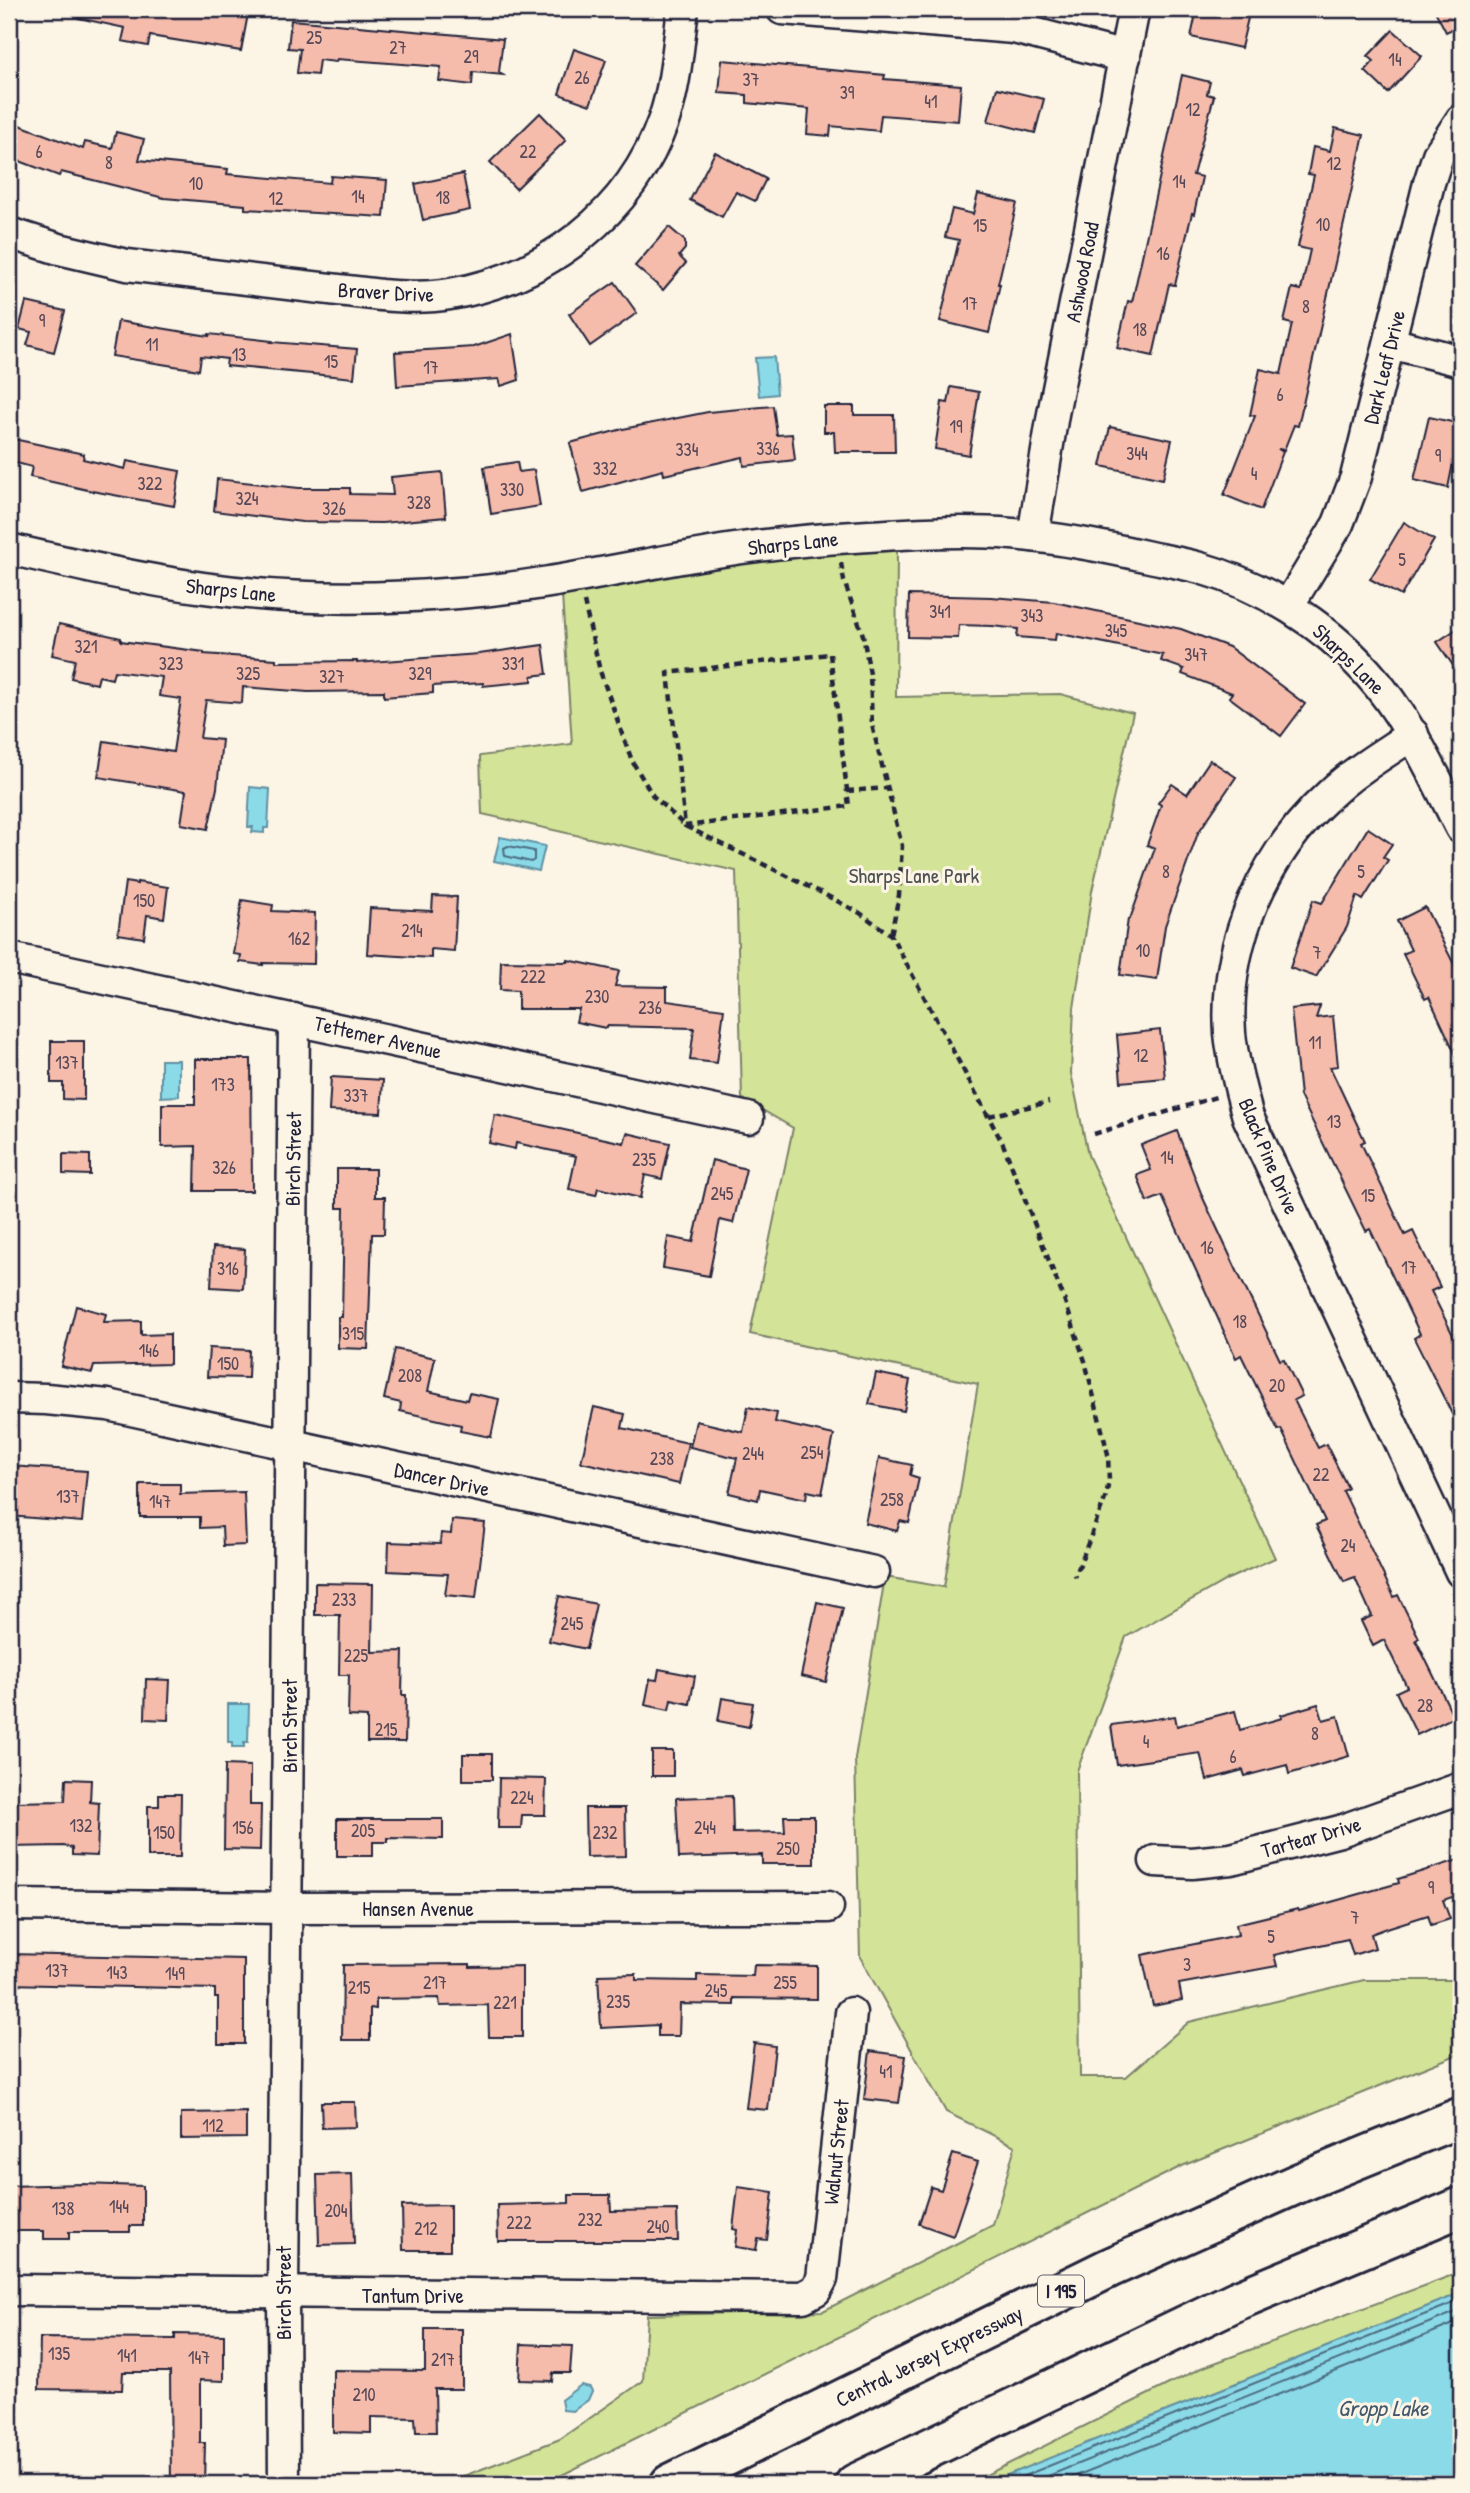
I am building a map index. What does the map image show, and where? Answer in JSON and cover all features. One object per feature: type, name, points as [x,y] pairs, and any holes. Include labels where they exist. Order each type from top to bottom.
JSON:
[{"type":"highway","name":"Central Jersey Expressway","points":[[670,2484],[1109,2268],[1299,2183],[1461,2118]]},
{"type":"highway","points":[[855,2484],[1238,2300],[1461,2207]]},
{"type":"street","name":"Braver Drive","points":[[9,233],[59,249],[127,265],[381,295],[447,295],[484,287],[527,271],[563,250],[596,224],[623,193],[646,158],[663,120],[674,79],[683,9]]},
{"type":"street","points":[[782,9],[1014,28],[1125,57]]},
{"type":"street","name":"Ashwood Road","points":[[1033,536],[1053,414],[1134,9]]},
{"type":"street","name":"Dark Leaf Drive","points":[[1288,606],[1338,523],[1356,477],[1429,183],[1438,155],[1461,120]]},
{"type":"street","points":[[1390,344],[1461,361]]},
{"type":"street","name":"Sharps Lane","points":[[9,549],[124,575],[207,589],[292,596],[377,598],[461,593],[578,577],[714,552],[836,538],[938,531],[1033,536],[1097,545],[1200,568],[1241,582],[1288,606],[1331,636],[1392,702],[1413,734],[1461,828]]},
{"type":"street","name":"Black Pine Drive","points":[[1413,734],[1331,792],[1299,825],[1272,863],[1251,905],[1238,944],[1231,985],[1230,1031],[1236,1078],[1248,1117],[1461,1572]]},
{"type":"street","name":"Tettemer Avenue","points":[[9,957],[748,1118]]},
{"type":"street","name":"Birch Street","points":[[284,2484],[283,2293],[294,1019]]},
{"type":"street","name":"Dancer Drive","points":[[9,1398],[108,1405],[874,1572]]},
{"type":"street","name":"Tartear Drive","points":[[1156,1861],[1192,1863],[1231,1859],[1340,1831],[1461,1788]]},
{"type":"street","name":"Hansen Avenue","points":[[9,1905],[828,1908]]},
{"type":"street","name":"Walnut Street","points":[[816,2290],[822,2279],[851,2012]]},
{"type":"street","name":"Tantum Drive","points":[[9,2290],[769,2298],[803,2297],[816,2290]]},
{"type":"path","points":[[836,538],[844,581],[863,635],[870,674],[872,724],[902,846],[899,895],[891,935]]},
{"type":"path","points":[[578,577],[600,671],[632,761],[653,796],[685,826],[839,902],[891,935],[1003,1144],[1064,1298],[1085,1361],[1108,1454],[1109,1482],[1105,1499],[1075,1577]]},
{"type":"path","points":[[830,654],[849,806],[685,826],[668,673],[830,654]]},
{"type":"path","points":[[847,791],[888,788]]},
{"type":"path","points":[[1094,1134],[1240,1091]]},
{"type":"path","points":[[988,1116],[1049,1102]]},
{"type":"green space","name":"Sharps Lane Park","points":[[897,549],[896,697],[1060,694],[1133,713],[1092,891],[1074,1008],[1071,1073],[1088,1155],[1275,1558],[1228,1579],[1126,1637],[1077,1771],[1080,2077],[1126,2077],[1189,2022],[1364,1980],[1452,1980],[1461,1976],[1461,2053],[1182,2166],[544,2484],[443,2484],[560,2439],[643,2381],[647,2315],[823,2311],[993,2225],[1015,2146],[946,2112],[860,1957],[855,1758],[885,1577],[944,1587],[978,1384],[750,1334],[793,1128],[742,1098],[736,871],[482,814],[480,756],[572,744],[562,596],[737,560]]},
{"type":"green space","points":[[1461,2272],[1461,2293],[985,2484],[968,2484],[1201,2368]]},
{"type":"water","points":[[774,357],[777,394],[759,396],[755,358]]},
{"type":"water","points":[[250,787],[270,789],[268,828],[264,828],[264,833],[252,832],[253,827],[248,827]]},
{"type":"water","points":[[500,837],[545,846],[539,871],[494,861]]},
{"type":"water","points":[[161,1060],[179,1060],[179,1096],[161,1097]]},
{"type":"water","points":[[228,1704],[249,1704],[248,1742],[244,1742],[244,1747],[232,1747],[232,1742],[228,1742]]},
{"type":"water","name":"Gropp Lake","points":[[1461,2293],[1461,2484],[985,2484]]},
{"type":"water","points":[[581,2385],[590,2387],[592,2391],[588,2400],[573,2411],[563,2410],[561,2400]]},
{"type":"building","points":[[79,9],[216,9],[248,14],[241,51],[150,36],[148,46],[122,41],[125,28],[78,18]]},
{"type":"building","points":[[1197,9],[1236,9],[1234,15],[1248,18],[1241,48],[1191,37]]},
{"type":"building","points":[[1434,9],[1461,9],[1461,25],[1446,32]]},
{"type":"building","points":[[291,20],[503,39],[499,72],[503,75],[473,72],[472,85],[439,81],[441,67],[337,59],[336,62],[319,60],[317,75],[297,73],[300,49],[288,48]]},
{"type":"building","points":[[1393,30],[1422,56],[1388,93],[1365,71],[1374,61],[1368,56]]},
{"type":"building","points":[[574,49],[606,60],[590,105],[559,94]]},
{"type":"building","points":[[722,60],[961,85],[958,121],[881,115],[879,131],[831,126],[830,136],[807,134],[809,109],[747,103],[747,95],[719,93]]},
{"type":"building","points":[[1182,75],[1210,82],[1207,94],[1214,96],[1193,175],[1202,177],[1194,214],[1192,213],[1175,285],[1169,284],[1153,356],[1117,348],[1128,301],[1132,302]]},
{"type":"building","points":[[997,88],[1044,99],[1035,133],[988,121]]},
{"type":"building","points":[[540,113],[566,140],[516,189],[490,162]]},
{"type":"building","points":[[9,121],[83,149],[85,142],[112,148],[116,132],[144,139],[139,160],[228,169],[227,174],[330,183],[331,176],[387,180],[384,217],[245,209],[245,205],[164,198],[61,172],[59,176],[9,157]]},
{"type":"building","points":[[1335,128],[1364,135],[1298,426],[1294,425],[1284,450],[1278,449],[1283,452],[1261,510],[1224,495],[1255,416],[1250,415],[1260,369],[1281,374],[1292,324],[1284,322],[1292,288],[1301,290],[1310,250],[1298,247],[1314,175],[1308,174],[1313,147],[1330,151]]},
{"type":"building","points":[[715,152],[766,179],[755,201],[736,192],[722,217],[690,200]]},
{"type":"building","points":[[463,174],[470,210],[423,220],[415,184]]},
{"type":"building","points":[[978,194],[1017,203],[989,333],[940,321],[959,240],[945,237],[952,209],[973,214]]},
{"type":"building","points":[[669,227],[685,241],[685,249],[679,256],[686,263],[663,290],[635,266]]},
{"type":"building","points":[[615,282],[637,313],[590,346],[569,314]]},
{"type":"building","points":[[26,302],[65,311],[54,352],[27,345],[31,332],[19,329]]},
{"type":"building","points":[[118,321],[209,336],[357,349],[354,378],[226,366],[227,359],[201,356],[199,370],[112,356]]},
{"type":"building","points":[[512,334],[519,380],[501,386],[499,379],[397,386],[395,352],[474,347]]},
{"type":"building","points":[[951,387],[979,392],[969,455],[935,449],[942,402],[948,403]]},
{"type":"building","points":[[773,406],[777,435],[792,434],[795,460],[744,466],[743,457],[664,475],[663,470],[583,492],[570,443],[708,412]]},
{"type":"building","points":[[824,406],[854,406],[854,415],[894,415],[895,452],[835,452],[834,432],[824,432]]},
{"type":"building","points":[[1429,417],[1461,424],[1448,488],[1414,480]]},
{"type":"building","points":[[1110,427],[1172,440],[1163,479],[1101,466]]},
{"type":"building","points":[[9,438],[84,454],[83,459],[125,469],[127,461],[180,471],[174,506],[30,477],[32,467],[9,461]]},
{"type":"building","points":[[517,462],[519,472],[534,470],[540,506],[491,514],[484,467]]},
{"type":"building","points":[[442,472],[446,517],[382,523],[302,522],[214,511],[217,479],[299,488],[350,488],[350,494],[393,495],[391,477]]},
{"type":"building","points":[[1404,522],[1434,540],[1401,596],[1370,579]]},
{"type":"building","points":[[909,595],[1054,602],[1181,629],[1229,647],[1305,704],[1281,736],[1229,697],[1232,693],[1182,674],[1184,669],[1161,661],[1163,655],[1056,633],[1055,640],[1017,637],[1018,629],[992,626],[959,625],[958,638],[908,637]]},
{"type":"building","points":[[59,624],[121,638],[121,641],[204,654],[276,659],[276,662],[357,663],[479,654],[543,645],[547,674],[532,676],[532,681],[483,686],[483,683],[433,686],[433,693],[384,697],[384,691],[308,692],[243,687],[242,703],[206,700],[200,738],[222,740],[217,788],[208,829],[181,824],[186,791],[98,777],[104,741],[173,752],[181,699],[159,696],[162,677],[114,671],[112,679],[99,676],[97,684],[71,678],[75,660],[52,655]]},
{"type":"building","points":[[1461,626],[1461,677],[1437,642]]},
{"type":"building","points":[[1210,760],[1236,777],[1198,833],[1165,926],[1157,980],[1120,975],[1128,919],[1155,848],[1147,845],[1161,805],[1158,803],[1172,784],[1187,794]]},
{"type":"building","points":[[1368,828],[1392,844],[1383,857],[1388,860],[1363,900],[1357,896],[1347,927],[1316,977],[1290,968],[1313,900],[1322,903]]},
{"type":"building","points":[[125,882],[168,887],[164,918],[147,915],[144,938],[118,934]]},
{"type":"building","points":[[433,896],[457,897],[454,951],[431,949],[431,958],[367,954],[370,908],[432,911]]},
{"type":"building","points":[[242,900],[273,905],[272,911],[315,913],[314,964],[263,965],[240,962],[241,955],[233,954]]},
{"type":"building","points":[[1425,907],[1461,978],[1461,1066],[1429,997],[1425,999],[1403,954],[1411,950],[1397,921]]},
{"type":"building","points":[[568,960],[619,971],[615,986],[667,987],[667,1001],[724,1009],[717,1063],[690,1060],[694,1028],[606,1028],[576,1022],[579,1009],[518,1009],[518,991],[500,990],[501,961]]},
{"type":"building","points":[[1320,1006],[1316,1018],[1333,1016],[1338,1066],[1330,1067],[1365,1141],[1361,1143],[1405,1235],[1413,1231],[1440,1287],[1431,1291],[1461,1351],[1461,1432],[1414,1338],[1420,1334],[1370,1229],[1366,1231],[1300,1096],[1291,1009]]},
{"type":"building","points":[[1160,1030],[1165,1078],[1121,1082],[1117,1035]]},
{"type":"building","points":[[51,1041],[84,1041],[84,1100],[63,1099],[63,1083],[51,1083]]},
{"type":"building","points":[[195,1059],[251,1059],[252,1191],[195,1191],[196,1146],[162,1147],[162,1104],[195,1104]]},
{"type":"building","points":[[331,1077],[383,1080],[381,1113],[329,1111]]},
{"type":"building","points":[[495,1115],[624,1143],[627,1133],[670,1143],[662,1179],[645,1175],[640,1198],[598,1188],[596,1195],[569,1189],[576,1156],[516,1143],[515,1149],[489,1143]]},
{"type":"building","points":[[1177,1131],[1203,1198],[1238,1273],[1280,1360],[1284,1359],[1302,1396],[1294,1400],[1318,1448],[1326,1444],[1348,1488],[1343,1491],[1394,1597],[1398,1595],[1419,1638],[1416,1640],[1454,1717],[1417,1735],[1396,1692],[1407,1687],[1384,1640],[1373,1646],[1361,1621],[1372,1616],[1355,1578],[1344,1582],[1316,1525],[1325,1521],[1281,1429],[1278,1430],[1241,1355],[1236,1358],[1162,1196],[1147,1202],[1137,1175],[1151,1170],[1141,1145]]},
{"type":"building","points":[[63,1154],[90,1155],[90,1175],[63,1174]]},
{"type":"building","points":[[712,1160],[746,1169],[733,1223],[720,1220],[709,1276],[663,1268],[668,1237],[693,1242]]},
{"type":"building","points":[[337,1169],[375,1169],[375,1197],[385,1197],[384,1234],[372,1234],[368,1349],[338,1348],[338,1317],[342,1317],[344,1208],[337,1208]]},
{"type":"building","points":[[213,1247],[245,1249],[243,1289],[211,1287]]},
{"type":"building","points":[[76,1306],[106,1314],[104,1322],[141,1321],[141,1335],[170,1334],[170,1364],[94,1366],[92,1373],[61,1366]]},
{"type":"building","points":[[209,1348],[249,1350],[248,1378],[207,1377]]},
{"type":"building","points":[[395,1349],[435,1358],[428,1391],[467,1400],[469,1393],[499,1399],[491,1437],[460,1431],[461,1425],[400,1411],[401,1403],[384,1399]]},
{"type":"building","points":[[876,1373],[910,1380],[904,1411],[869,1404]]},
{"type":"building","points":[[594,1407],[625,1414],[622,1428],[688,1443],[679,1484],[581,1462]]},
{"type":"building","points":[[748,1407],[777,1413],[775,1422],[834,1435],[822,1494],[807,1491],[806,1499],[760,1489],[758,1500],[729,1493],[737,1458],[690,1447],[696,1421],[743,1432]]},
{"type":"building","points":[[879,1458],[912,1465],[910,1475],[919,1478],[909,1523],[900,1521],[897,1531],[865,1523]]},
{"type":"building","points":[[9,1466],[87,1471],[82,1522],[9,1516]]},
{"type":"building","points":[[140,1484],[180,1484],[180,1494],[244,1492],[246,1545],[223,1546],[222,1527],[200,1528],[200,1517],[140,1517]]},
{"type":"building","points":[[452,1520],[485,1523],[476,1598],[445,1595],[448,1574],[388,1571],[389,1542],[440,1544],[441,1533],[451,1534]]},
{"type":"building","points":[[315,1583],[373,1584],[372,1652],[403,1651],[405,1742],[367,1742],[367,1717],[348,1716],[349,1675],[339,1675],[340,1615],[315,1615]]},
{"type":"building","points":[[559,1596],[596,1604],[586,1649],[549,1641]]},
{"type":"building","points":[[817,1602],[843,1608],[826,1682],[801,1676]]},
{"type":"building","points":[[659,1669],[695,1676],[690,1704],[671,1700],[669,1710],[645,1705],[650,1679],[657,1680]]},
{"type":"building","points":[[146,1679],[170,1680],[168,1720],[145,1719]]},
{"type":"building","points":[[722,1698],[753,1703],[749,1727],[718,1721]]},
{"type":"building","points":[[1318,1704],[1323,1720],[1338,1716],[1349,1756],[1289,1774],[1287,1765],[1245,1776],[1243,1770],[1207,1780],[1200,1753],[1117,1765],[1111,1725],[1175,1716],[1177,1726],[1235,1711],[1240,1730]]},
{"type":"building","points":[[652,1751],[673,1751],[673,1776],[652,1776]]},
{"type":"building","points":[[463,1754],[492,1754],[492,1780],[463,1780]]},
{"type":"building","points":[[225,1765],[250,1766],[250,1805],[261,1805],[260,1850],[224,1849]]},
{"type":"building","points":[[499,1778],[546,1779],[545,1815],[522,1815],[521,1828],[498,1828]]},
{"type":"building","points":[[66,1779],[91,1780],[90,1802],[99,1803],[97,1856],[72,1855],[72,1848],[64,1846],[9,1847],[9,1815],[12,1815],[12,1802],[65,1801]]},
{"type":"building","points":[[159,1794],[181,1794],[180,1857],[148,1857],[148,1806],[159,1806]]},
{"type":"building","points":[[732,1796],[733,1833],[785,1832],[784,1816],[814,1816],[814,1864],[762,1864],[762,1855],[679,1858],[676,1798]]},
{"type":"building","points":[[585,1808],[625,1808],[626,1856],[586,1857]]},
{"type":"building","points":[[337,1819],[443,1819],[443,1839],[388,1838],[388,1842],[373,1842],[373,1856],[337,1856]]},
{"type":"building","points":[[1461,1859],[1461,1894],[1443,1900],[1450,1919],[1431,1925],[1428,1915],[1371,1934],[1375,1948],[1353,1955],[1348,1939],[1274,1955],[1277,1966],[1179,1984],[1182,2000],[1153,2006],[1142,1955],[1238,1935],[1236,1924],[1298,1909],[1299,1911],[1399,1883],[1398,1879]]},
{"type":"building","points":[[9,1954],[244,1959],[244,2044],[218,2044],[218,1998],[215,1998],[215,1989],[9,1984]]},
{"type":"building","points":[[470,1964],[470,1967],[522,1966],[522,2037],[489,2037],[488,2005],[440,2006],[439,1998],[376,1999],[376,2009],[370,2008],[370,2040],[342,2040],[343,1965]]},
{"type":"building","points":[[754,1965],[817,1966],[817,1999],[734,1998],[734,2005],[680,2004],[679,2036],[658,2036],[658,2025],[601,2028],[598,1975],[636,1974],[636,1980],[697,1981],[697,1975],[753,1976]]},
{"type":"building","points":[[754,2043],[775,2046],[768,2110],[746,2108]]},
{"type":"building","points":[[870,2051],[906,2056],[899,2103],[864,2099]]},
{"type":"building","points":[[321,2102],[355,2102],[356,2127],[322,2128]]},
{"type":"building","points":[[246,2112],[246,2138],[181,2139],[181,2113]]},
{"type":"building","points":[[953,2154],[978,2162],[953,2236],[919,2224],[931,2187],[941,2190]]},
{"type":"building","points":[[352,2174],[354,2244],[319,2245],[317,2175]]},
{"type":"building","points":[[9,2186],[143,2186],[143,2226],[130,2226],[130,2232],[69,2232],[69,2239],[44,2239],[44,2231],[9,2231]]},
{"type":"building","points":[[738,2187],[773,2192],[767,2240],[758,2239],[756,2250],[735,2247],[737,2230],[733,2229]]},
{"type":"building","points":[[569,2195],[610,2195],[611,2211],[677,2210],[678,2241],[498,2241],[497,2205],[569,2203]]},
{"type":"building","points":[[450,2205],[450,2250],[403,2250],[402,2206]]},
{"type":"building","points":[[425,2329],[462,2329],[462,2389],[435,2389],[436,2432],[416,2432],[415,2418],[371,2417],[371,2433],[333,2432],[333,2370],[425,2371]]},
{"type":"building","points":[[175,2334],[224,2335],[224,2381],[200,2380],[200,2443],[205,2443],[204,2484],[171,2484],[170,2372],[123,2372],[122,2390],[39,2389],[40,2338],[175,2339]]},
{"type":"building","points":[[521,2344],[572,2346],[570,2373],[553,2373],[552,2381],[519,2380]]}]
